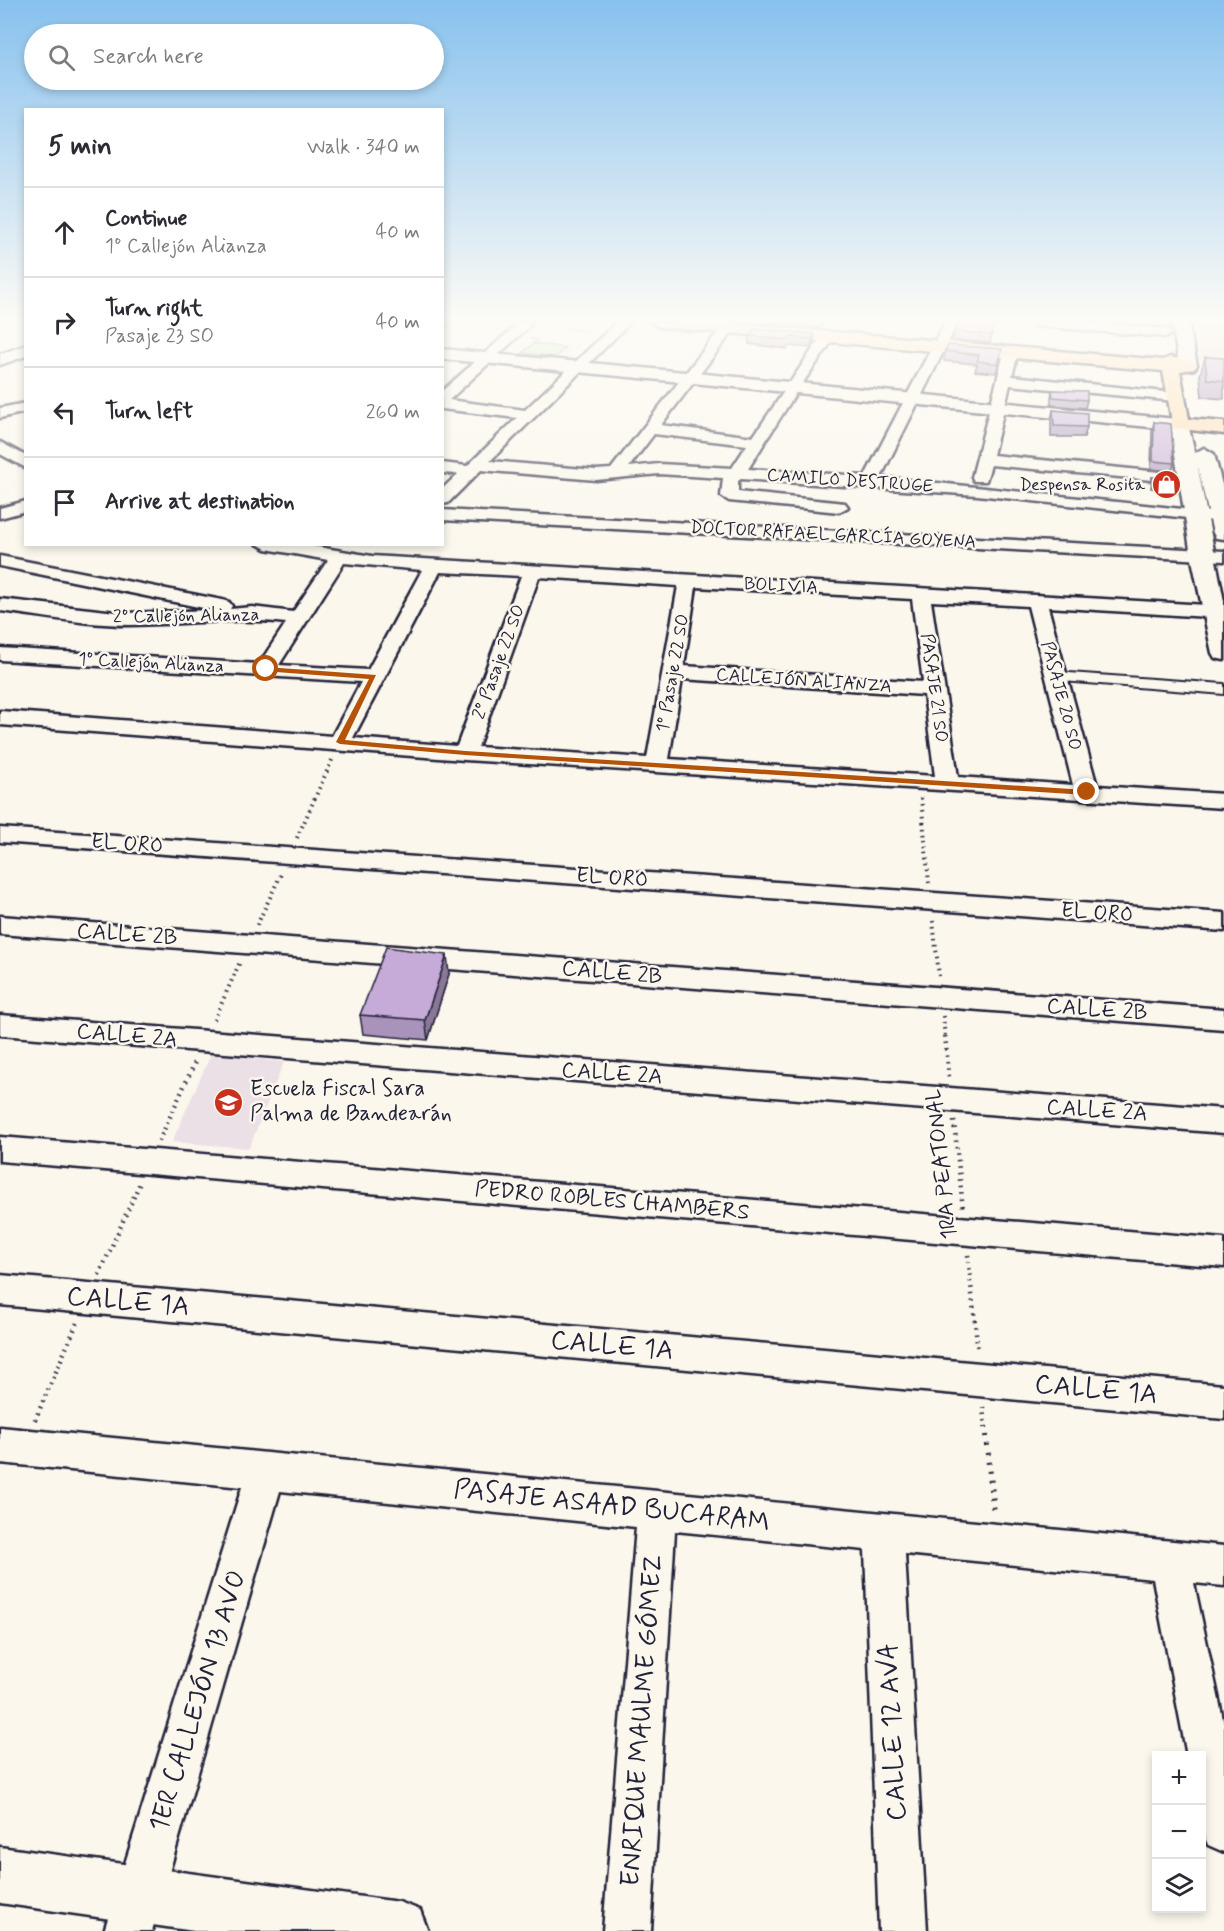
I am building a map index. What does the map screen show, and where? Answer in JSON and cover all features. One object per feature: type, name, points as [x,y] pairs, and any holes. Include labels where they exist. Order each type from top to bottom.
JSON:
[{"type":"main road","points":[[1183,412],[1189,425]]},
{"type":"main road","points":[[1187,412],[1189,425]]},
{"type":"main road","points":[[1189,425],[1224,428]]},
{"type":"street","points":[[507,412],[530,415]]},
{"type":"street","points":[[444,497],[533,412]]},
{"type":"street","points":[[615,474],[665,412]]},
{"type":"street","points":[[777,412],[737,474],[730,479],[729,496],[839,507]]},
{"type":"street","points":[[871,481],[904,412]]},
{"type":"street","points":[[977,490],[996,412]]},
{"type":"street","points":[[1052,412],[1189,425]]},
{"type":"street","points":[[1189,425],[1189,480],[1194,515],[1213,556],[1224,653]]},
{"type":"street","points":[[1189,425],[1222,525]]},
{"type":"street","points":[[651,429],[759,442]]},
{"type":"street","points":[[0,447],[24,462]]},
{"type":"street","points":[[984,459],[1189,480]]},
{"type":"street","points":[[0,469],[24,463]]},
{"type":"street","name":"CAMILO DESTRUGE","points":[[444,468],[596,475],[659,469],[871,481],[977,490],[1194,515],[1222,525]]},
{"type":"street","points":[[0,513],[24,507]]},
{"type":"street","name":"DOCTOR RAFAEL GARCÍA GOYENA","points":[[445,515],[1213,556]]},
{"type":"street","name":"BOLIVIA","points":[[305,547],[339,558],[688,581],[1036,600],[1218,601]]},
{"type":"street","points":[[266,669],[339,558]]},
{"type":"street","points":[[0,561],[252,613]]},
{"type":"street","points":[[340,742],[434,565]]},
{"type":"street","name":"2º Pasaje 22 SO","points":[[465,753],[532,571]]},
{"type":"street","name":"1º Pasaje 22 SO","points":[[657,765],[688,581]]},
{"type":"street","name":"PASAJE 21 SO","points":[[921,594],[947,782]]},
{"type":"street","name":"PASAJE 20 SO","points":[[1036,600],[1087,792]]},
{"type":"street","name":"2º Callejón Alianza","points":[[0,605],[125,619],[171,619],[252,613],[301,619]]},
{"type":"street","name":"1º Callejón Alianza","points":[[0,654],[374,677]]},
{"type":"street","name":"CALLEJÓN ALIANZA","points":[[674,672],[934,689]]},
{"type":"street","points":[[1055,677],[1224,689]]},
{"type":"street","points":[[0,718],[465,753],[1224,801]]},
{"type":"street","name":"EL ORO","points":[[0,835],[1224,922]]},
{"type":"street","name":"CALLE 2B","points":[[0,925],[941,999],[1224,1018]]},
{"type":"street","name":"CALLE 2A","points":[[0,1025],[203,1043],[1224,1121]]},
{"type":"street","name":"PEDRO ROBLES CHAMBERS","points":[[0,1149],[1224,1253]]},
{"type":"street","name":"CALLE 1A","points":[[0,1290],[1224,1402]]},
{"type":"street","name":"PASAJE ASAAD BUCARAM","points":[[6,1447],[1224,1566]]},
{"type":"street","name":"1ER CALLEJÓN 13 AVO","points":[[134,1913],[266,1472]]},
{"type":"street","name":"ENRIQUE MAULME GÓMEZ","points":[[627,1931],[657,1510]]},
{"type":"street","name":"CALLE 12 AVA","points":[[884,1533],[903,1931]]},
{"type":"street","points":[[1169,1561],[1224,1829]]},
{"type":"street","points":[[0,1875],[134,1913],[399,1931]]},
{"type":"path","points":[[6,1447],[88,1299],[340,742]]},
{"type":"path","name":"1RA PEATONAL","points":[[919,781],[997,1544]]},
{"type":"shaded area","name":"Escuela Fiscal Sara Palma de Bandearán","points":[[211,1054],[284,1062],[249,1148],[172,1142]]},
{"type":"building","points":[[1053,412],[1087,413],[1087,427],[1054,426]]},
{"type":"building","points":[[1154,422],[1171,424],[1174,463],[1153,461]]},
{"type":"building","points":[[1152,477],[1174,479],[1174,485],[1152,483]]},
{"type":"building","points":[[386,947],[447,955],[425,1020],[360,1015]]},
{"type":"place","name":"Despensa Rosita","points":[[1166,485]]},
{"type":"place","name":"Escuela Fiscal Sara Palma de Bandearán","points":[[229,1102]]},
{"type":"route","points":[[266,669],[374,677],[340,742],[465,753],[1087,792]]}]
